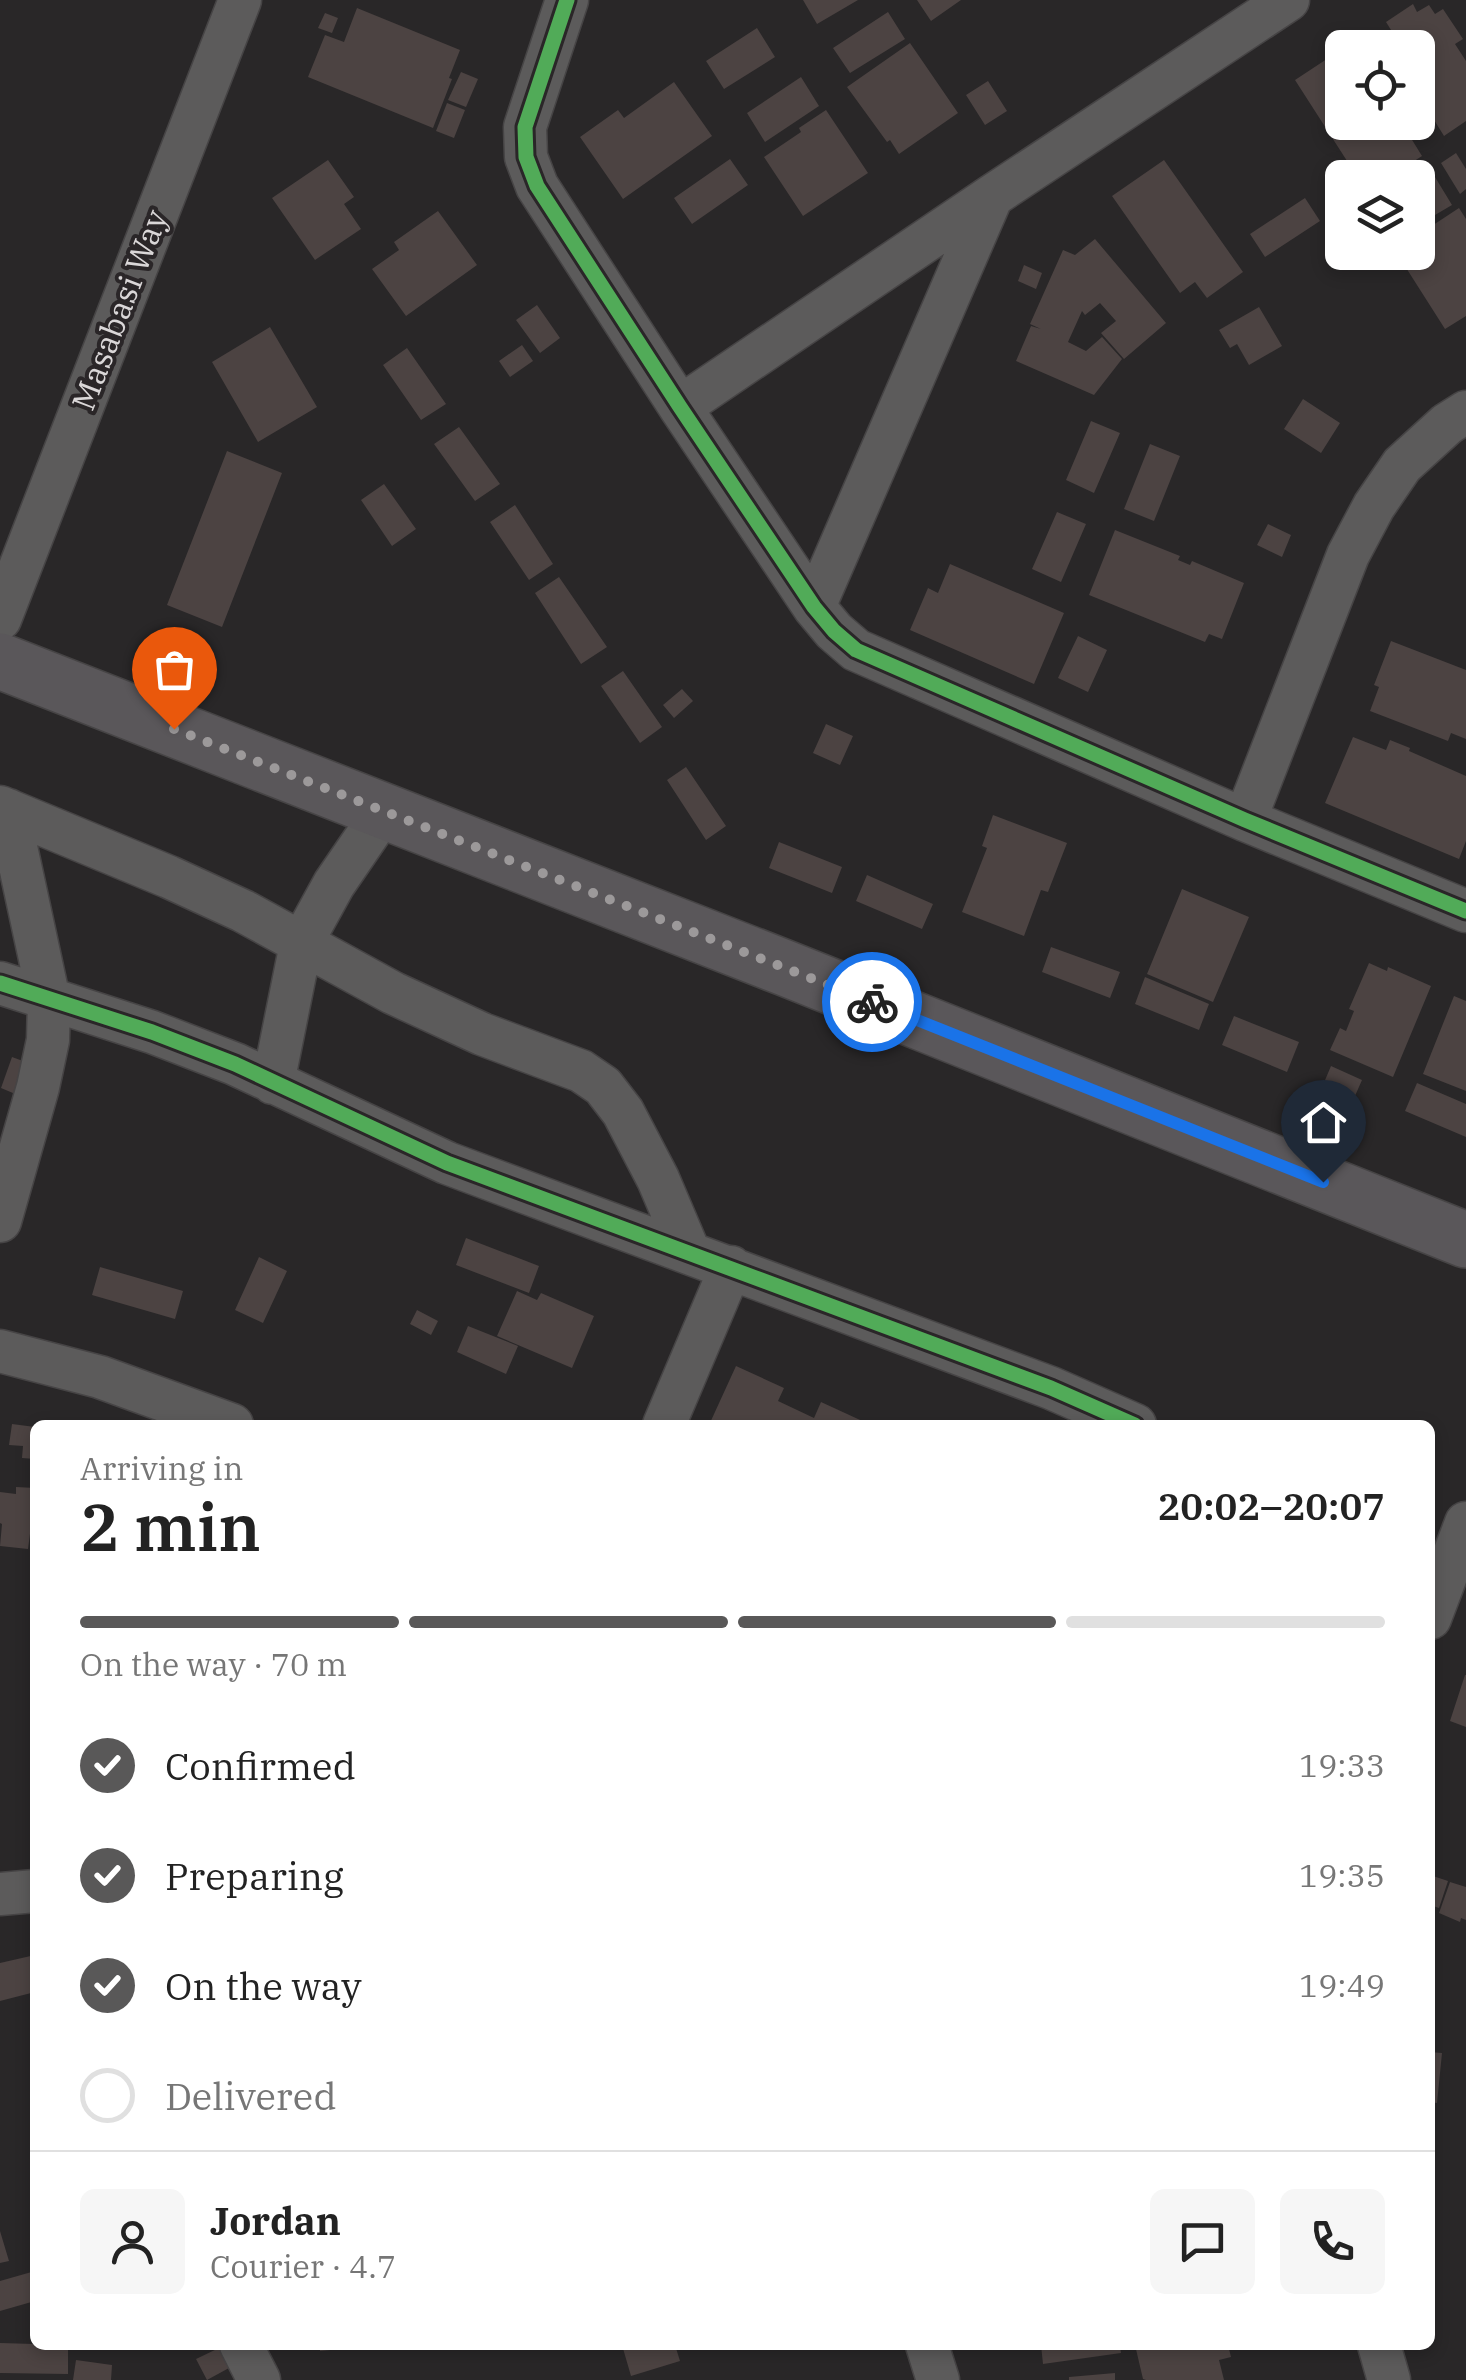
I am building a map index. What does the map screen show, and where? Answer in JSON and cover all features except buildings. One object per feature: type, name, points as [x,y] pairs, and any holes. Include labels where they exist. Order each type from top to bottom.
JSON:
[{"type":"main road","points":[[0,661],[804,975],[1466,1240]]},
{"type":"street","name":"Masabasi Way","points":[[0,619],[240,0]]},
{"type":"street","points":[[567,0],[525,127],[526,157],[537,186],[680,408],[834,631],[856,650],[1245,820],[1466,910]]},
{"type":"street","points":[[680,408],[1288,0]]},
{"type":"street","points":[[814,607],[992,196]]},
{"type":"street","points":[[1245,820],[1348,555],[1374,506],[1402,465],[1466,412]]},
{"type":"street","points":[[4,809],[243,910],[393,993],[482,1034],[581,1072],[603,1086],[624,1112],[689,1252]]},
{"type":"street","points":[[0,1221],[38,1087],[48,1040],[49,1000],[4,809]]},
{"type":"street","points":[[273,1082],[302,944],[334,884],[384,811]]},
{"type":"street","points":[[0,982],[235,1064],[447,1163],[1051,1388],[1124,1420]]},
{"type":"street","points":[[666,1420],[731,1267]]},
{"type":"street","points":[[0,1351],[100,1377],[218,1420]]},
{"type":"street","points":[[1435,1603],[1466,1523]]},
{"type":"street","points":[[0,1894],[30,1891]]},
{"type":"street","points":[[244,2350],[259,2380]]},
{"type":"street","points":[[929,2350],[938,2380]]},
{"type":"street","points":[[1380,2350],[1389,2380]]},
{"type":"cycle path","points":[[567,0],[525,127],[526,157],[537,186],[680,407],[834,631],[856,650],[1245,820],[1466,911]]},
{"type":"cycle path","points":[[0,983],[152,1032],[235,1064],[447,1163],[1051,1388],[1124,1420]]},
{"type":"way so far","points":[[174,729],[872,1002]]},
{"type":"route","points":[[872,1002],[1323,1182]]}]
